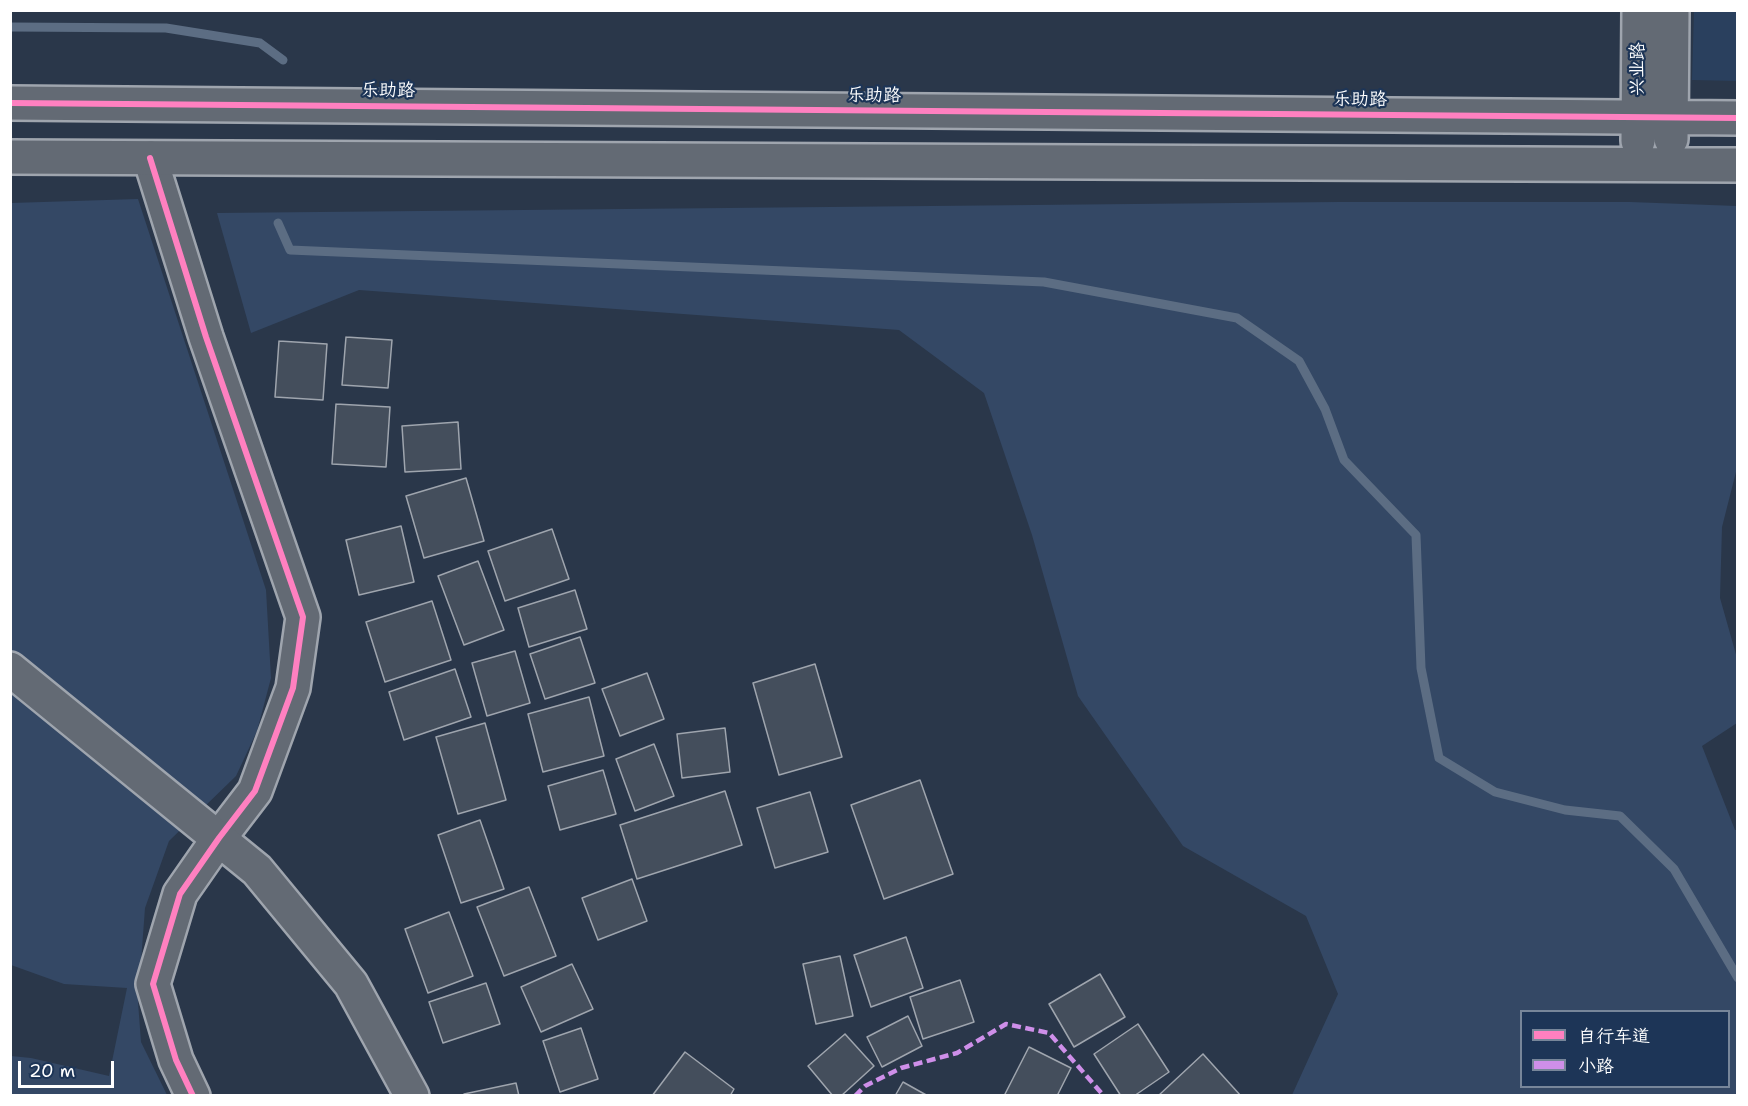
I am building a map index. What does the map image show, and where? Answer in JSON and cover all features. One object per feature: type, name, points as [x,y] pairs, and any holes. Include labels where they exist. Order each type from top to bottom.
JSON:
[{"type":"street","name":"兴业路","points":[[1638,10],[1638,164]]},
{"type":"street","name":"兴业路","points":[[1671,164],[1672,10]]},
{"type":"street","name":"乐助路","points":[[10,103],[1737,118]]},
{"type":"street","points":[[10,157],[1737,165]]},
{"type":"street","points":[[150,158],[206,337],[303,617],[293,687],[255,791],[180,894],[153,984],[176,1060],[193,1095]]},
{"type":"street","points":[[10,669],[257,870],[351,984],[412,1095]]},
{"type":"shaded area","points":[[1694,11],[1737,11],[1737,81],[1692,80]]},
{"type":"shaded area","points":[[138,199],[266,590],[271,678],[257,731],[236,776],[169,841],[145,908],[138,1002],[141,1042],[167,1095],[11,1095],[11,1056],[31,1058],[109,1076],[127,988],[64,984],[11,965],[11,203]]},
{"type":"shaded area","points":[[1337,202],[1630,202],[1737,206],[1738,464],[1722,527],[1720,598],[1737,658],[1737,723],[1702,746],[1735,830],[1737,830],[1737,1095],[1292,1095],[1338,994],[1306,916],[1183,846],[1078,696],[1032,535],[984,393],[899,330],[359,290],[251,333],[217,213]]},
{"type":"building","points":[[346,337],[392,340],[388,388],[342,385]]},
{"type":"building","points":[[279,341],[327,344],[323,400],[275,397]]},
{"type":"building","points":[[336,404],[390,407],[386,467],[332,464]]},
{"type":"building","points":[[458,422],[461,469],[405,472],[402,426]]},
{"type":"building","points":[[466,478],[484,541],[424,558],[406,496]]},
{"type":"building","points":[[401,526],[414,582],[359,595],[346,540]]},
{"type":"building","points":[[552,529],[569,579],[505,601],[488,551]]},
{"type":"building","points":[[478,561],[504,630],[464,645],[438,576]]},
{"type":"building","points":[[575,590],[587,629],[529,647],[518,608]]},
{"type":"building","points":[[432,601],[451,660],[385,682],[366,622]]},
{"type":"building","points":[[580,637],[595,683],[545,699],[530,654]]},
{"type":"building","points":[[515,651],[530,703],[487,716],[472,663]]},
{"type":"building","points":[[815,664],[842,757],[779,775],[753,683]]},
{"type":"building","points":[[455,669],[471,717],[404,740],[389,692]]},
{"type":"building","points":[[647,673],[664,719],[620,736],[602,689]]},
{"type":"building","points":[[589,697],[604,756],[543,772],[528,714]]},
{"type":"building","points":[[485,723],[506,800],[458,814],[436,737]]},
{"type":"building","points":[[725,728],[730,772],[682,778],[677,734]]},
{"type":"building","points":[[654,744],[674,796],[635,811],[616,759]]},
{"type":"building","points":[[603,770],[616,814],[560,830],[548,786]]},
{"type":"building","points":[[920,780],[953,874],[884,899],[851,805]]},
{"type":"building","points":[[725,791],[742,845],[637,879],[620,825]]},
{"type":"building","points":[[810,792],[828,852],[775,868],[757,808]]},
{"type":"building","points":[[480,820],[504,889],[461,903],[438,835]]},
{"type":"building","points":[[632,879],[647,921],[598,940],[582,898]]},
{"type":"building","points":[[529,887],[556,956],[504,976],[477,907]]},
{"type":"building","points":[[449,912],[473,976],[428,993],[405,929]]},
{"type":"building","points":[[906,937],[923,988],[871,1007],[854,955]]},
{"type":"building","points":[[840,956],[853,1016],[816,1024],[803,964]]},
{"type":"building","points":[[572,964],[593,1009],[541,1032],[521,987]]},
{"type":"building","points":[[1100,974],[1125,1017],[1074,1047],[1049,1004]]},
{"type":"building","points":[[960,980],[974,1022],[923,1039],[910,997]]},
{"type":"building","points":[[486,983],[500,1024],[443,1043],[429,1002]]},
{"type":"building","points":[[908,1016],[922,1046],[882,1067],[867,1037]]},
{"type":"building","points":[[1138,1024],[1169,1072],[1134,1096],[1121,1096],[1094,1054]]},
{"type":"building","points":[[581,1028],[598,1079],[560,1092],[543,1041]]},
{"type":"building","points":[[845,1034],[874,1066],[841,1096],[833,1096],[808,1066]]},
{"type":"building","points":[[1029,1047],[1071,1068],[1057,1096],[1004,1096]]},
{"type":"building","points":[[685,1052],[734,1089],[730,1096],[652,1096]]},
{"type":"building","points":[[1203,1054],[1241,1096],[1158,1096]]},
{"type":"building","points":[[903,1082],[928,1096],[895,1096]]},
{"type":"building","points":[[516,1083],[519,1096],[464,1096],[464,1094]]},
{"type":"waterway","points":[[10,27],[166,28],[260,43],[283,60]]},
{"type":"waterway","points":[[278,223],[290,250],[1044,282],[1237,318],[1299,361],[1325,409],[1344,460],[1416,535],[1421,668],[1439,758],[1495,792],[1565,810],[1620,816],[1674,869],[1738,978]]},
{"type":"marked path","points":[[855,1096],[865,1086],[901,1068],[957,1053],[1006,1024],[1049,1033],[1104,1096]]},
{"type":"cycle path","points":[[10,103],[1738,118]]},
{"type":"cycle path","points":[[150,158],[206,337],[303,617],[293,688],[255,791],[180,894],[153,984],[176,1060],[193,1096]]}]
